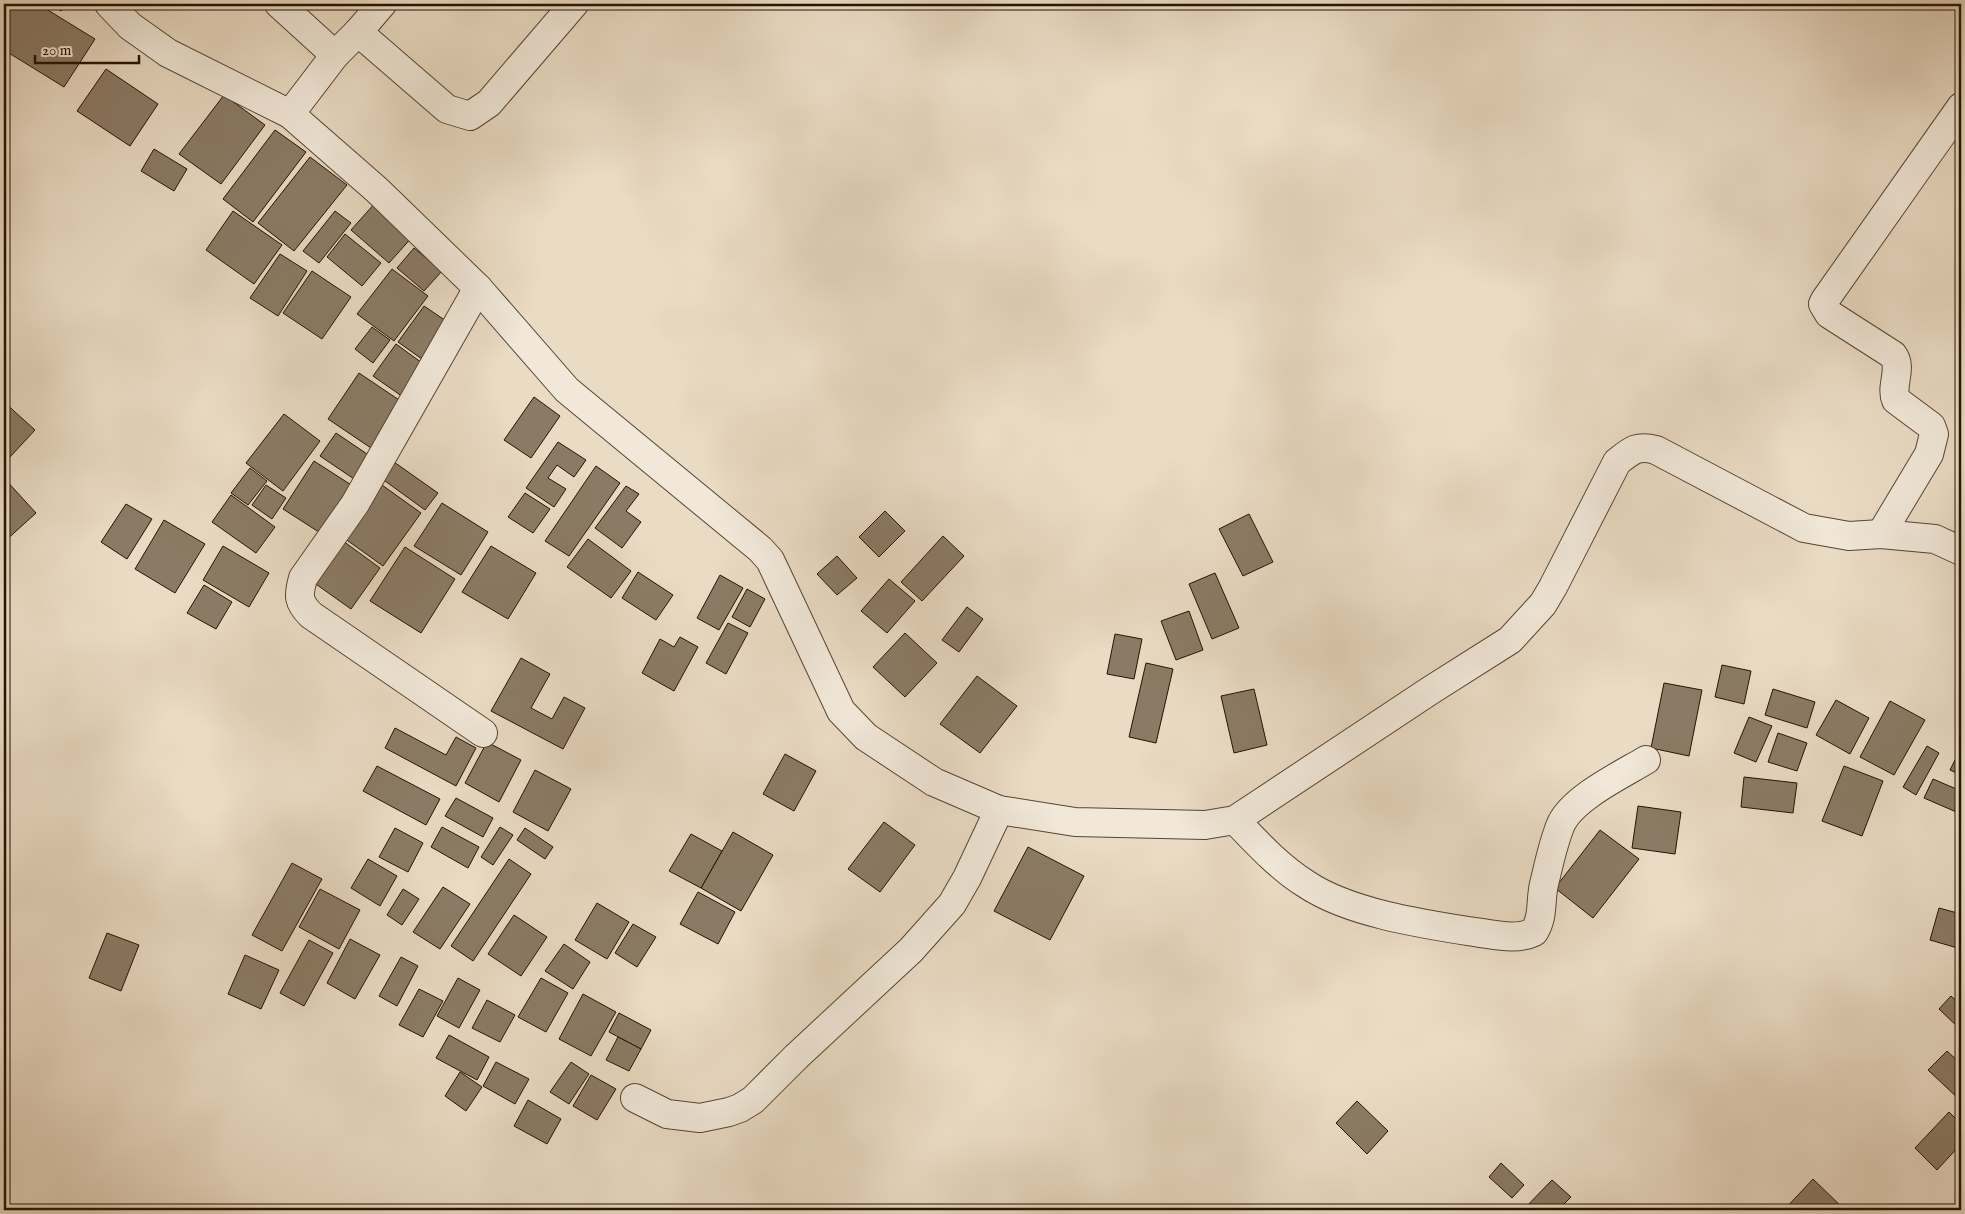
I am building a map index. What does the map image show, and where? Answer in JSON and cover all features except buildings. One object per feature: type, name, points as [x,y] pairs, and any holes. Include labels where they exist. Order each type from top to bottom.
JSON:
[{"type":"street","points":[[108,4],[130,26],[168,53],[290,114],[377,190],[478,288],[567,390],[749,538],[770,560],[841,711],[854,725],[886,751],[934,782],[999,810],[1075,822],[1205,825],[1235,820],[1510,640],[1543,604],[1617,462],[1630,452],[1643,447],[1656,450],[1804,528],[1850,536],[1881,534],[1935,540],[1961,551]]},
{"type":"street","points":[[279,4],[335,55]]},
{"type":"street","points":[[290,114],[335,55],[382,4]]},
{"type":"street","points":[[358,32],[447,109],[470,116],[488,103],[574,4]]},
{"type":"street","points":[[1881,534],[1929,454],[1934,434],[1931,426],[1896,400],[1894,387],[1898,363],[1893,355],[1829,314],[1823,304],[1961,107]]},
{"type":"street","points":[[478,288],[355,504],[303,578],[299,593],[302,605],[311,615],[482,733]]},
{"type":"street","points":[[1235,820],[1273,859],[1306,885],[1351,905],[1419,924],[1516,937],[1534,932],[1539,924],[1542,914],[1543,888],[1554,844],[1567,814],[1582,799],[1646,760]]},
{"type":"street","points":[[635,1098],[667,1114],[700,1118],[729,1112],[753,1100],[796,1057],[911,950],[952,904],[967,878],[999,810]]}]
